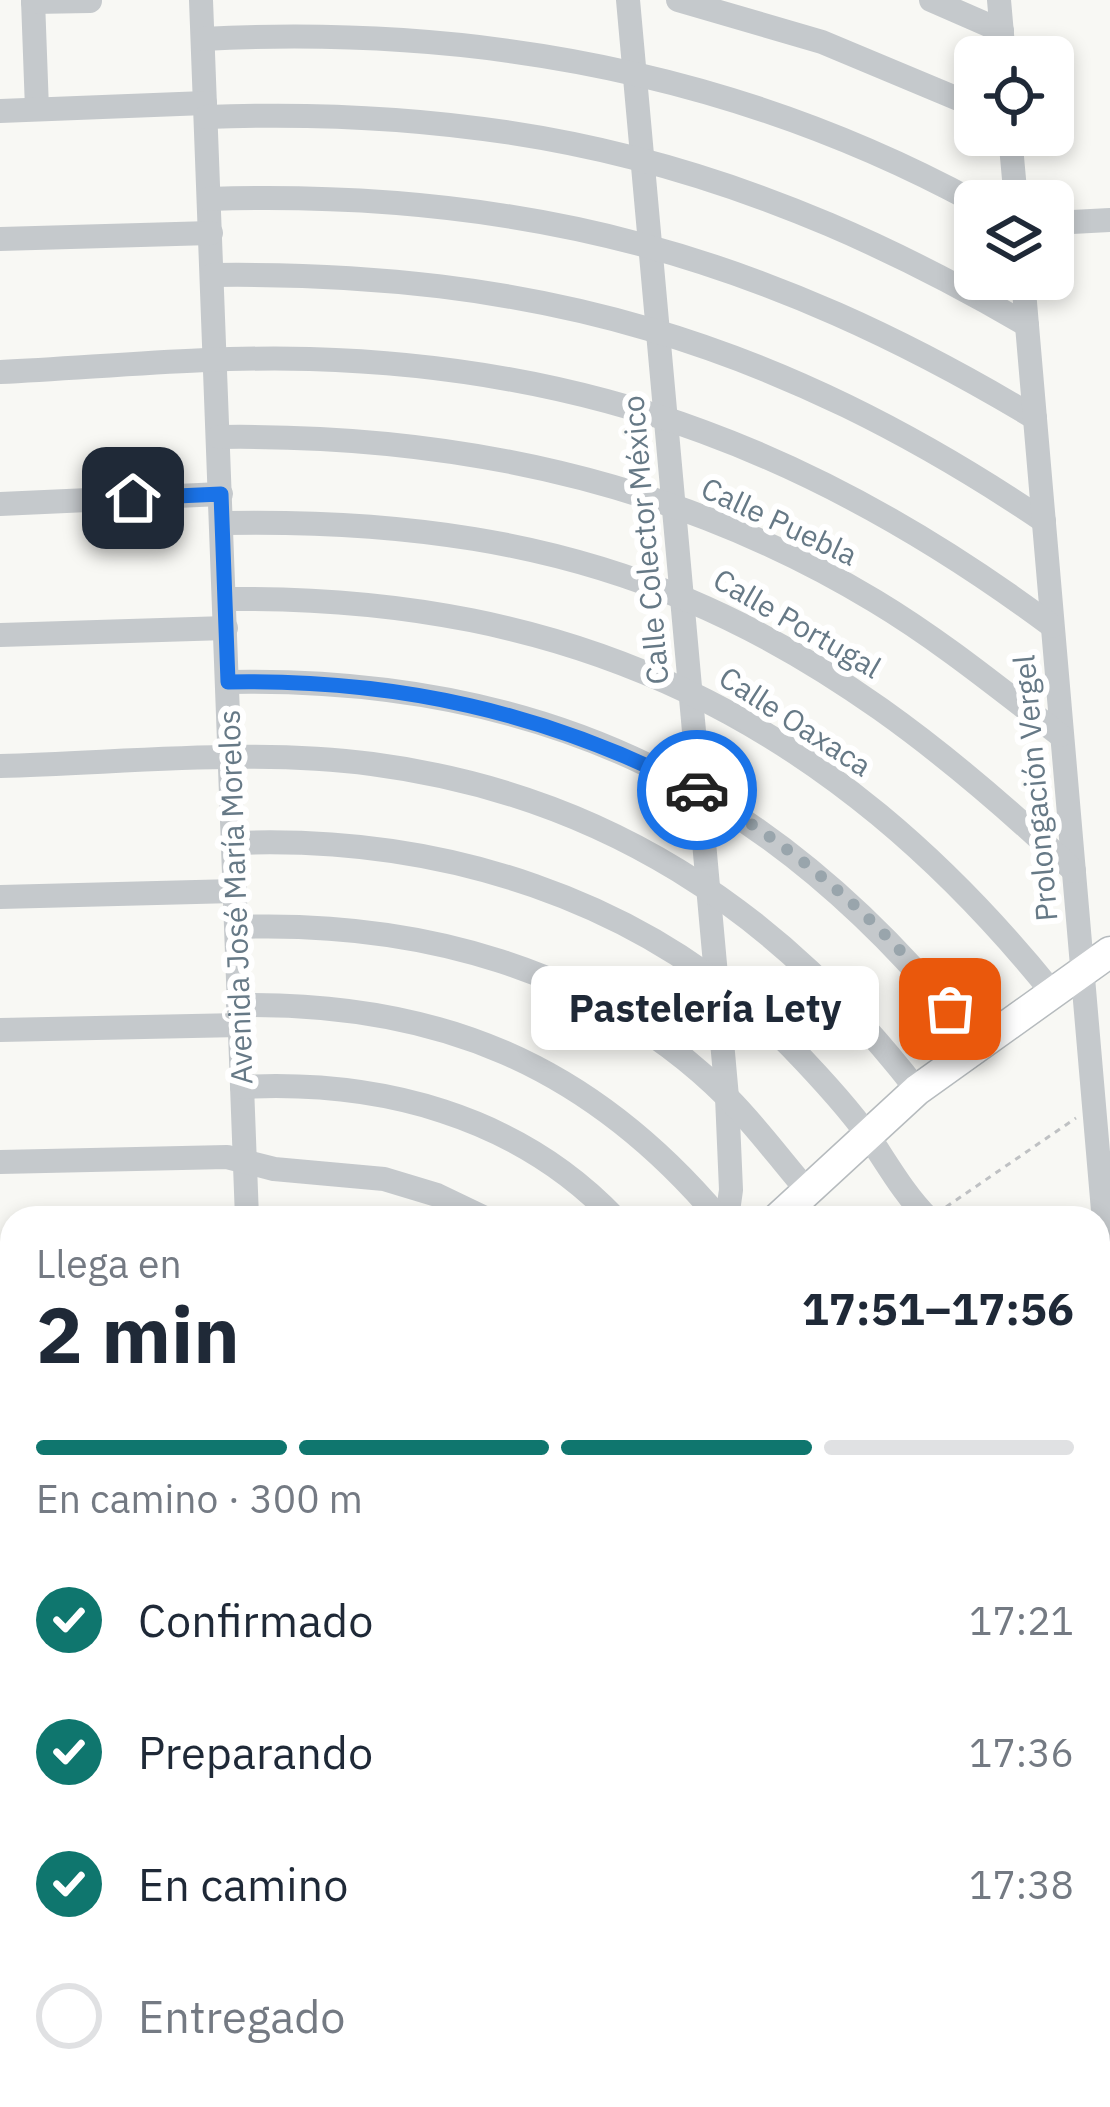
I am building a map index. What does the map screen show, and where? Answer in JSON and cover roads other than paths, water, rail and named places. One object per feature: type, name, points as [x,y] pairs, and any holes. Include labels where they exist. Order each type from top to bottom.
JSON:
[{"type":"main road","points":[[790,1206],[917,1090],[1110,952]]},
{"type":"street","name":"Avenida José María Morelos","points":[[202,0],[247,1206]]},
{"type":"street","name":"Calle Colector México","points":[[628,0],[727,1097],[731,1190],[726,1206]]},
{"type":"street","points":[[677,0],[822,42],[954,97]]},
{"type":"street","points":[[931,0],[1002,31]]},
{"type":"street","points":[[999,0],[1002,36]]},
{"type":"street","points":[[37,109],[33,1],[90,1]]},
{"type":"street","points":[[203,39],[290,34],[442,40],[635,71],[832,134],[954,192]]},
{"type":"street","points":[[0,111],[206,110],[448,122],[642,157],[743,188],[842,226],[1028,326]]},
{"type":"street","points":[[209,199],[298,196],[475,208],[650,244],[849,316],[944,363],[1035,418]]},
{"type":"street","points":[[1074,223],[1110,220]]},
{"type":"street","points":[[0,239],[211,233]]},
{"type":"street","points":[[212,274],[302,274],[459,287],[656,331],[759,365],[859,408],[954,461],[1044,521]]},
{"type":"street","name":"Prolongación Vergel","points":[[1025,300],[1105,1206]]},
{"type":"street","points":[[0,372],[307,359],[420,366],[577,393],[665,418],[769,456],[867,501],[962,559],[1052,626]]},
{"type":"street","name":"Calle Puebla","points":[[219,437],[311,436],[472,452],[585,477],[672,506],[775,548],[875,601],[1060,735]]},
{"type":"street","points":[[0,504],[221,494]]},
{"type":"street","name":"Calle Portugal","points":[[222,523],[316,521],[478,538],[592,564],[681,593],[791,650],[896,717],[987,789],[1074,871]]},
{"type":"street","name":"Calle Oaxaca","points":[[225,599],[364,602],[496,622],[612,657],[690,691],[799,755],[873,808],[974,901],[1052,992]]},
{"type":"street","points":[[0,635],[226,628]]},
{"type":"street","points":[[228,682],[370,685],[482,705],[633,757],[700,791],[836,886],[922,972],[978,1045]]},
{"type":"street","points":[[0,766],[230,760],[369,763],[450,777],[578,818],[707,886],[824,981],[917,1090]]},
{"type":"street","points":[[233,843],[356,844],[481,867],[593,909],[717,983],[791,1047],[866,1133],[919,1206]]},
{"type":"street","points":[[0,897],[236,891]]},
{"type":"street","points":[[237,927],[370,929],[464,947],[536,972],[604,1006],[668,1048],[727,1097],[806,1189]]},
{"type":"street","points":[[0,1030],[239,1015],[308,1004],[377,1011],[445,1028],[510,1052],[572,1085],[629,1125],[711,1206]]},
{"type":"street","points":[[242,1087],[355,1088],[464,1118],[562,1172],[601,1206]]},
{"type":"street","points":[[0,1162],[215,1156],[385,1178],[455,1206]]},
{"type":"place","name":"Pastelería Lety","points":[[950,1009]]}]
